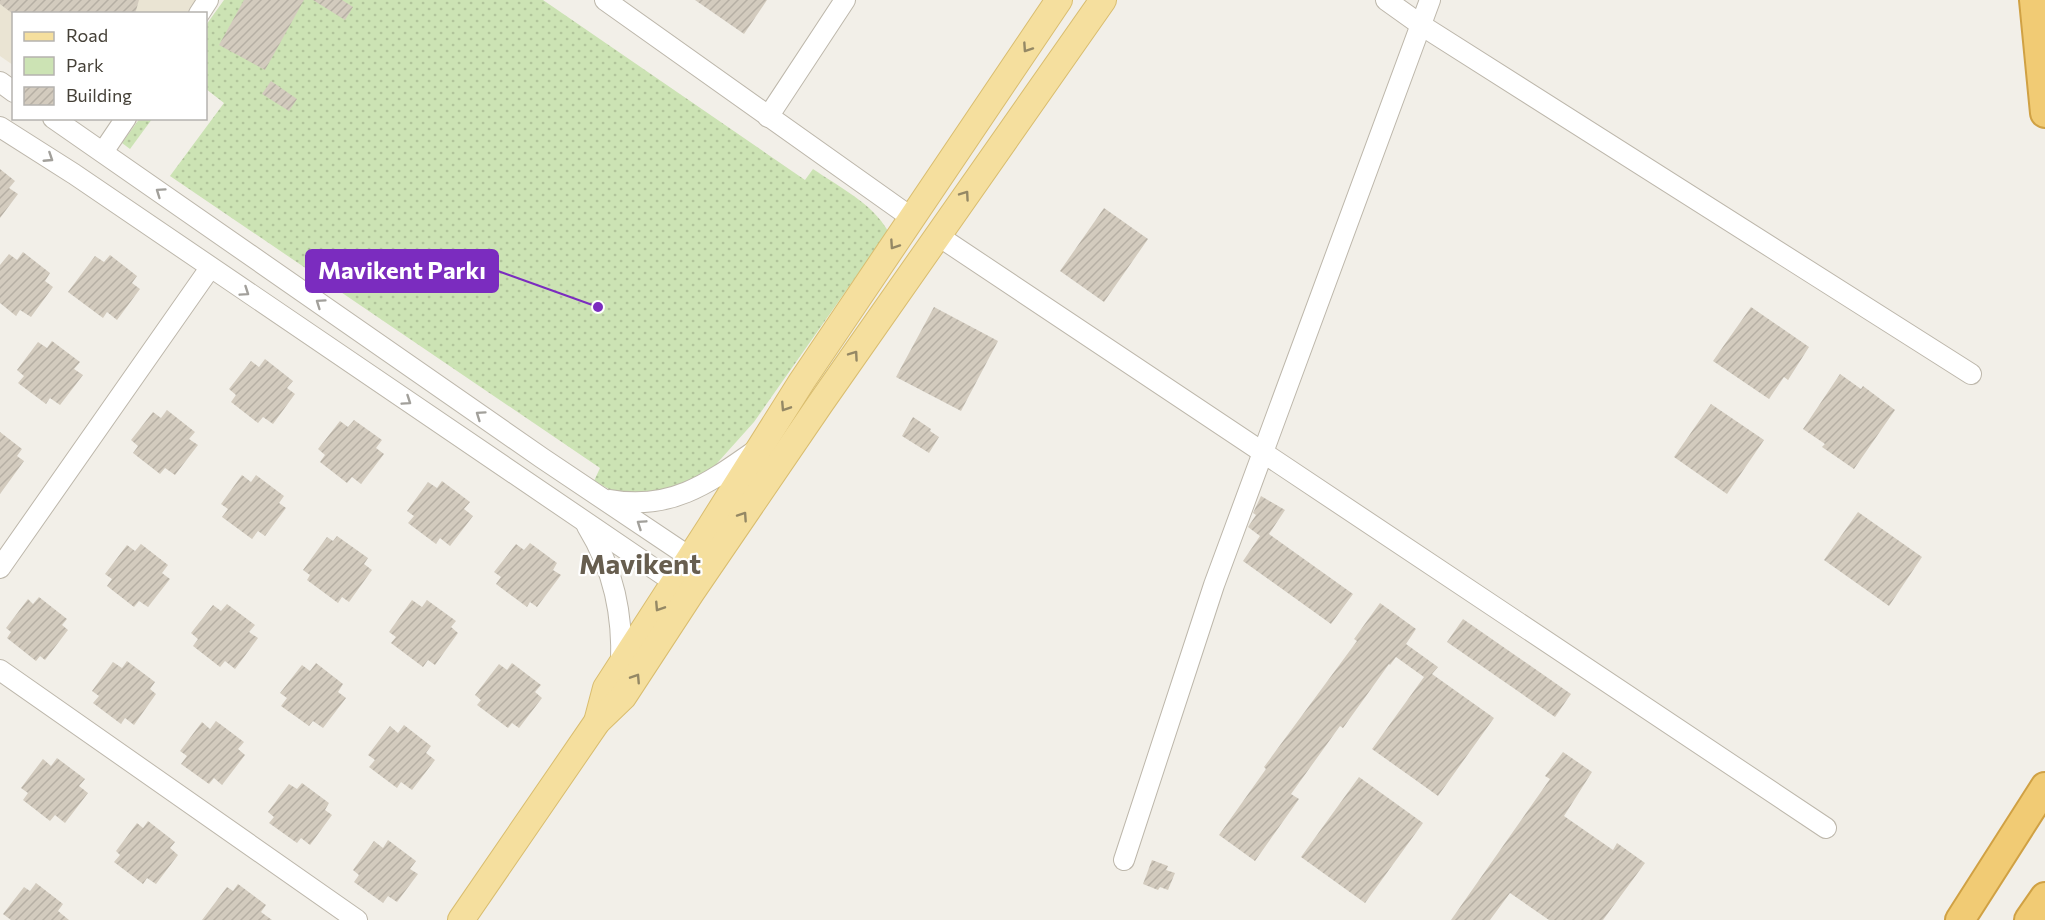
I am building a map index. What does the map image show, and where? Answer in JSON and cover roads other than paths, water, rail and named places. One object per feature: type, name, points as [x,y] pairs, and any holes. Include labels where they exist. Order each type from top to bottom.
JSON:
[{"type":"highway","points":[[2034,0],[2045,113]]},
{"type":"highway","points":[[1961,920],[2045,787]]},
{"type":"highway","points":[[1961,920],[2045,803]]},
{"type":"highway","points":[[2029,920],[2045,897]]},
{"type":"highway","points":[[2037,920],[2045,909]]},
{"type":"main road","points":[[699,564],[760,447],[1059,0]]},
{"type":"main road","points":[[461,920],[597,722],[623,697],[683,588],[699,564],[937,235],[1103,0]]},
{"type":"main road","points":[[597,722],[606,688],[621,665],[683,588]]},
{"type":"street","points":[[605,0],[912,218]]},
{"type":"street","points":[[768,117],[845,0]]},
{"type":"street","points":[[1386,0],[1421,25],[1971,374]]},
{"type":"street","points":[[1124,860],[1214,585],[1430,0]]},
{"type":"street","points":[[56,120],[699,564]]},
{"type":"street","points":[[103,152],[125,120]]},
{"type":"street","points":[[0,127],[74,174],[683,588]]},
{"type":"street","points":[[937,235],[1826,828]]},
{"type":"street","points":[[0,568],[210,268]]},
{"type":"street","points":[[605,500],[642,503],[682,496],[715,479],[760,447]]},
{"type":"street","points":[[584,521],[605,560],[615,591],[621,623],[621,665]]},
{"type":"street","points":[[0,670],[357,920]]},
{"type":"place","name":"Mavikent Parkı","points":[[598,307]]},
{"type":"district","name":"Mavikent","points":[[640,564]]}]
